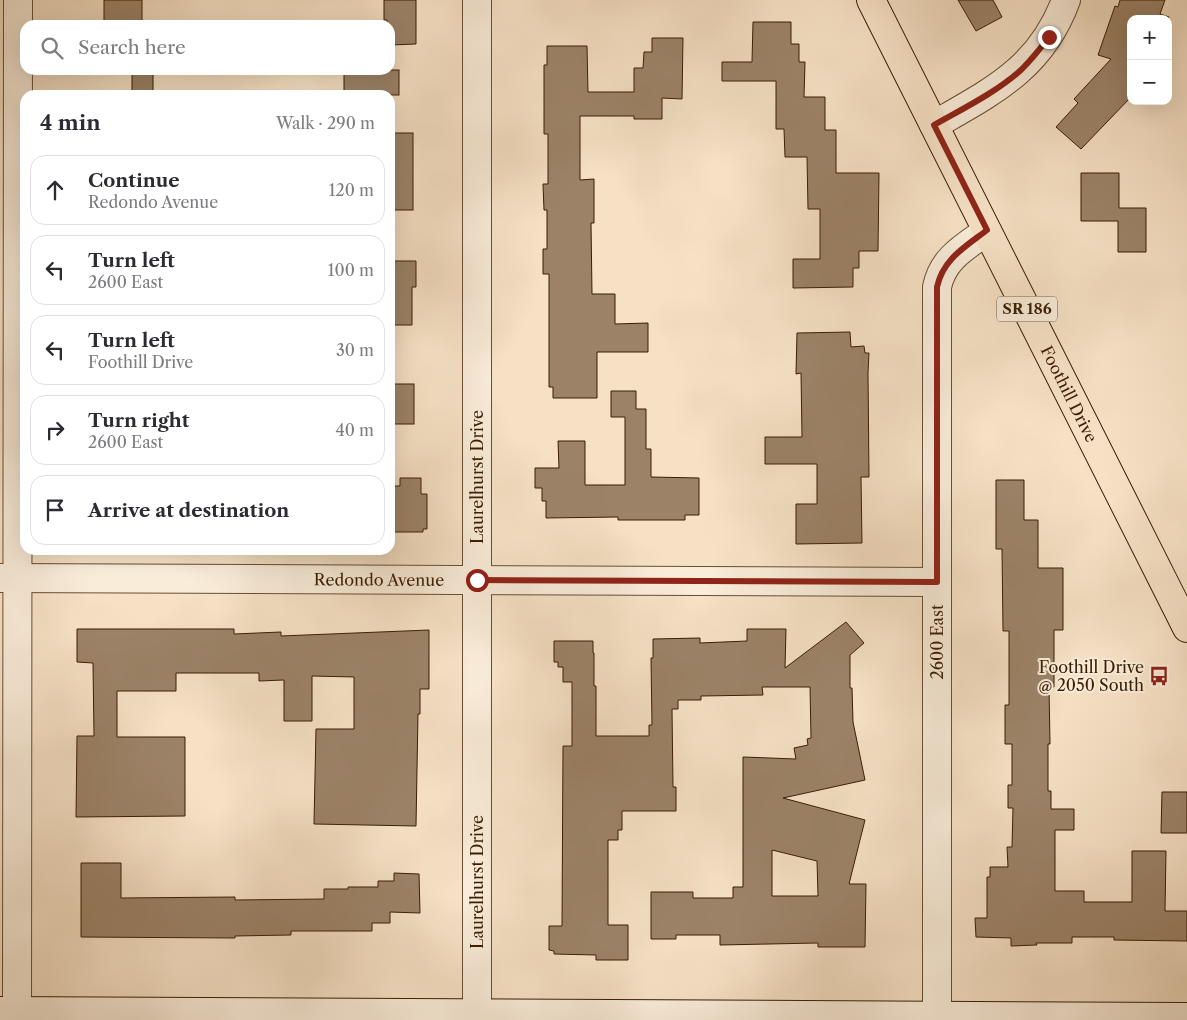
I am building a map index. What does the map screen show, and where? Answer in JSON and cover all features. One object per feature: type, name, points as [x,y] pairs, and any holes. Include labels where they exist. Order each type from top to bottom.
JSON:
[{"type":"main road","name":"Foothill Drive","points":[[871,0],[1187,628]]},
{"type":"street","points":[[18,0],[9,578],[9,1011],[1187,1017]]},
{"type":"street","name":"Laurelhurst Drive","points":[[477,0],[477,1013]]},
{"type":"street","points":[[934,125],[1001,86],[1021,70],[1049,37],[1066,0]]},
{"type":"street","name":"2600 East","points":[[937,1016],[937,287],[942,270],[958,252],[987,230]]},
{"type":"street","name":"Redondo Avenue","points":[[9,578],[937,582]]},
{"type":"building","points":[[104,0],[142,0],[142,20],[104,20]]},
{"type":"building","points":[[384,0],[416,0],[416,44],[395,45],[395,20],[384,20]]},
{"type":"building","points":[[958,0],[993,0],[1002,17],[976,31]]},
{"type":"building","points":[[1120,0],[1165,0],[1160,14],[1163,15],[1127,15],[1127,101],[1081,149],[1056,127],[1078,103],[1074,99],[1111,59],[1098,55],[1115,6],[1118,7]]},
{"type":"building","points":[[753,22],[791,22],[791,44],[799,44],[799,62],[805,62],[804,97],[825,97],[825,130],[836,130],[836,173],[879,173],[878,251],[859,251],[859,268],[853,268],[853,287],[793,288],[793,259],[820,259],[820,209],[808,209],[807,157],[785,157],[784,129],[776,129],[776,81],[722,81],[722,62],[752,62]]},
{"type":"building","points":[[652,38],[683,38],[682,99],[662,98],[662,119],[634,119],[634,116],[580,116],[580,180],[594,179],[594,223],[591,223],[592,294],[615,294],[615,324],[648,323],[648,352],[597,352],[597,398],[553,398],[553,387],[549,387],[549,274],[543,274],[543,249],[547,249],[547,210],[544,210],[543,184],[548,184],[548,134],[544,134],[544,65],[547,65],[547,46],[587,46],[588,92],[634,92],[634,68],[643,68],[644,52],[652,52]]},
{"type":"building","points":[[395,70],[399,70],[399,95],[395,95],[395,90],[344,90],[344,75],[395,75]]},
{"type":"building","points":[[132,75],[153,75],[153,90],[132,90]]},
{"type":"building","points":[[395,133],[413,133],[413,210],[395,210]]},
{"type":"building","points":[[1081,173],[1119,173],[1119,208],[1146,208],[1146,252],[1118,252],[1118,221],[1081,221]]},
{"type":"building","points":[[395,261],[416,261],[416,287],[412,287],[412,325],[395,325]]},
{"type":"building","points":[[850,332],[851,347],[864,346],[865,353],[869,353],[869,477],[861,477],[862,543],[796,544],[796,504],[817,504],[817,464],[765,464],[765,437],[802,437],[801,373],[796,374],[797,333]]},
{"type":"building","points":[[395,384],[414,384],[414,424],[395,424]]},
{"type":"building","points":[[611,391],[636,391],[636,409],[646,409],[646,449],[651,449],[651,477],[699,478],[699,515],[685,515],[685,520],[618,520],[618,517],[546,518],[546,501],[542,501],[542,488],[535,488],[535,468],[559,468],[558,441],[585,441],[585,485],[625,485],[625,417],[611,417]]},
{"type":"building","points":[[400,478],[421,478],[421,494],[427,494],[427,529],[423,529],[423,532],[395,532],[395,486],[400,486]]},
{"type":"building","points":[[996,480],[1024,480],[1024,520],[1038,520],[1038,568],[1063,568],[1063,630],[1054,630],[1054,687],[1049,687],[1050,744],[1048,744],[1048,791],[1051,791],[1051,809],[1074,809],[1074,830],[1055,830],[1055,891],[1084,891],[1084,902],[1132,902],[1132,851],[1166,851],[1165,911],[1187,911],[1187,941],[1114,940],[1114,937],[1072,937],[1072,943],[1036,943],[1037,945],[1011,946],[1011,938],[976,937],[975,918],[987,918],[987,877],[990,877],[990,867],[1008,867],[1007,847],[1012,847],[1013,808],[1008,808],[1008,785],[1012,785],[1012,744],[1005,744],[1005,705],[1009,705],[1009,631],[1003,631],[1002,549],[996,549]]},
{"type":"building","points":[[846,622],[864,643],[850,655],[850,688],[852,688],[853,722],[865,780],[783,798],[865,820],[849,884],[866,884],[865,947],[818,947],[818,943],[720,945],[720,935],[676,935],[676,939],[651,939],[651,892],[693,892],[693,898],[733,898],[733,887],[743,887],[743,757],[796,759],[794,748],[808,745],[807,739],[811,738],[810,687],[762,687],[763,695],[701,696],[701,700],[678,700],[678,709],[672,709],[673,787],[676,787],[676,811],[622,811],[622,830],[618,830],[618,840],[608,840],[608,925],[628,925],[628,960],[596,960],[596,955],[554,954],[554,951],[549,950],[549,926],[562,926],[563,746],[572,746],[572,682],[563,682],[563,667],[558,667],[558,662],[554,662],[554,641],[593,641],[594,686],[596,686],[596,736],[649,736],[649,725],[652,725],[651,658],[653,658],[653,639],[700,638],[700,643],[747,641],[747,629],[786,629],[785,668]],"holes":[[[772,850],[817,861],[818,896],[772,896]]]},
{"type":"building","points":[[77,629],[234,629],[234,634],[281,632],[281,636],[429,630],[429,689],[420,689],[420,714],[418,714],[416,826],[314,824],[316,729],[354,729],[354,677],[312,676],[312,721],[284,721],[284,680],[259,681],[259,673],[176,673],[176,691],[117,691],[117,737],[185,737],[185,816],[76,817],[77,736],[94,736],[93,663],[77,662]]},
{"type":"building","points":[[1162,792],[1187,792],[1187,833],[1161,833]]},
{"type":"building","points":[[81,863],[121,863],[121,898],[235,897],[235,900],[324,899],[324,889],[378,887],[378,881],[394,881],[394,873],[419,874],[420,913],[390,912],[390,923],[372,923],[372,931],[291,931],[291,935],[235,936],[235,938],[81,937]]},
{"type":"place","name":"Foothill Drive @ 2050 South","points":[[1159,676]]},
{"type":"route","points":[[477,580],[937,582],[937,287],[942,270],[958,252],[987,230],[934,125],[1001,86],[1021,70],[1049,37]]}]
